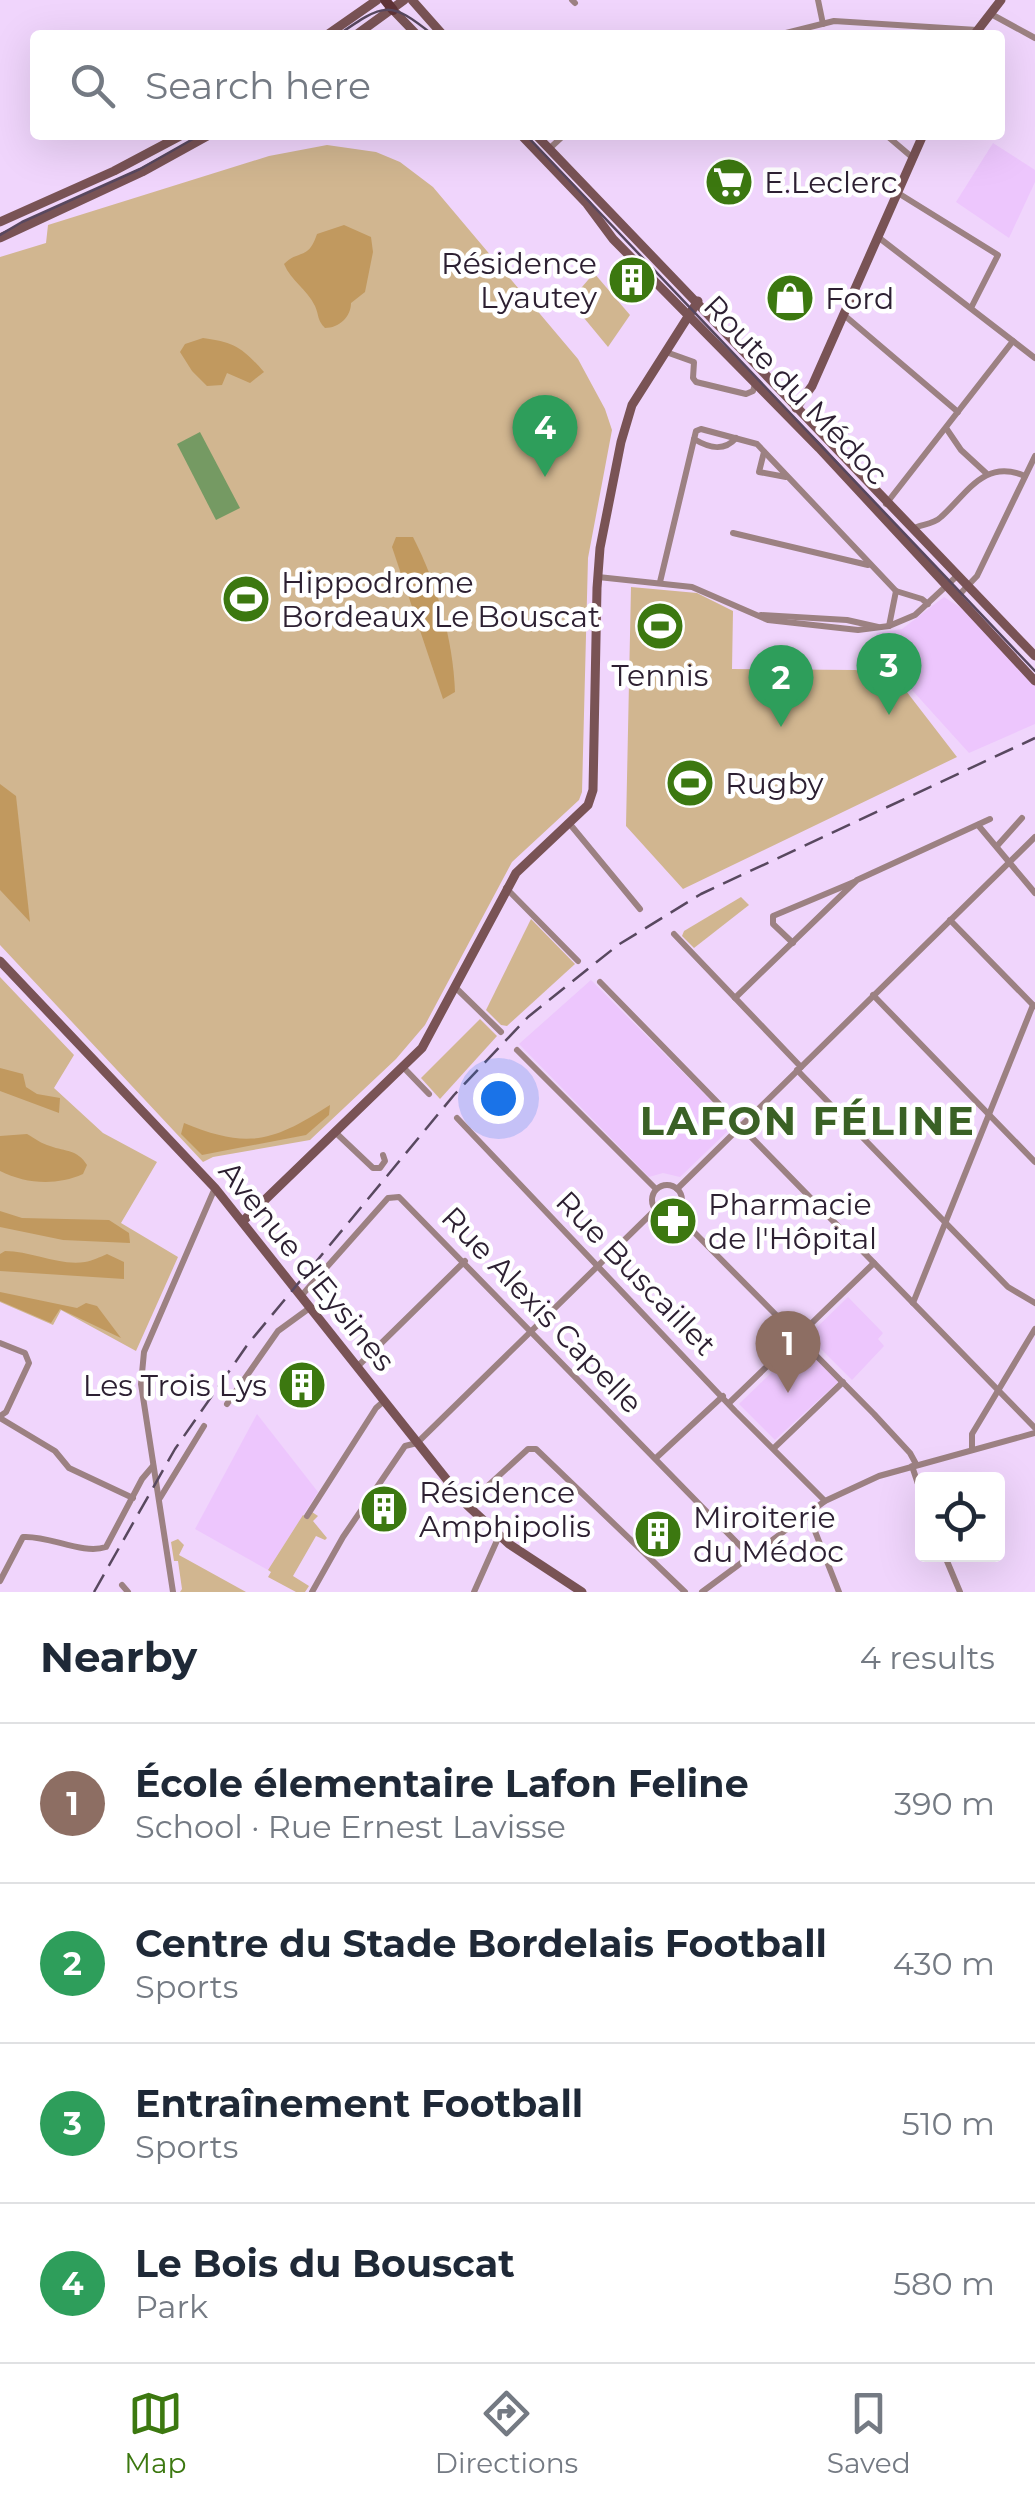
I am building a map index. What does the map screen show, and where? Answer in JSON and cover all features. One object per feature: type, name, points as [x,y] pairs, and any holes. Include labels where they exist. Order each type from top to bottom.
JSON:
[{"type":"street","points":[[336,30],[385,3],[404,0]]},
{"type":"street","points":[[412,0],[439,30]]},
{"type":"street","points":[[818,0],[823,24],[819,30]]},
{"type":"street","points":[[977,30],[1001,0]]},
{"type":"street","points":[[361,30],[385,3]]},
{"type":"street","points":[[385,3],[412,30]]},
{"type":"street","points":[[990,13],[1035,38]]},
{"type":"street","points":[[798,30],[834,21],[950,30]]},
{"type":"street","points":[[0,222],[173,140]]},
{"type":"street","points":[[0,238],[142,172],[197,140]]},
{"type":"street","name":"Route du Médoc","points":[[526,140],[689,318],[1035,680]]},
{"type":"street","name":"Route du Médoc","points":[[541,140],[1035,656]]},
{"type":"street","points":[[549,148],[558,140]]},
{"type":"street","points":[[892,140],[913,158]]},
{"type":"street","points":[[787,417],[808,394],[922,140]]},
{"type":"street","points":[[898,192],[998,255],[971,308]]},
{"type":"street","points":[[878,237],[1035,358]]},
{"type":"street","points":[[243,1222],[428,1039],[516,873],[588,804],[593,790],[600,548],[627,417],[646,379],[698,302]]},
{"type":"street","points":[[844,315],[958,412]]},
{"type":"street","points":[[886,504],[1013,340]]},
{"type":"street","points":[[666,352],[694,362],[696,382],[746,394],[753,391],[755,384]]},
{"type":"street","points":[[946,428],[961,450],[986,474]]},
{"type":"street","points":[[660,582],[698,429],[757,444],[896,591],[928,604]]},
{"type":"street","points":[[694,439],[715,448],[725,447],[736,438]]},
{"type":"street","points":[[764,451],[760,472],[786,478]]},
{"type":"street","points":[[957,598],[969,586],[1035,456]]},
{"type":"street","points":[[911,530],[938,520],[986,474],[1018,473],[1035,486]]},
{"type":"street","points":[[733,534],[871,566]]},
{"type":"street","points":[[839,559],[844,539]]},
{"type":"street","points":[[598,577],[706,590],[768,620],[879,627],[914,615],[958,575]]},
{"type":"street","points":[[889,626],[896,591]]},
{"type":"street","points":[[997,846],[1022,818]]},
{"type":"street","points":[[793,943],[774,924],[773,916],[990,819]]},
{"type":"street","points":[[569,823],[640,909]]},
{"type":"street","points":[[978,825],[1035,894]]},
{"type":"street","points":[[677,1189],[1035,837]]},
{"type":"street","points":[[735,998],[857,880]]},
{"type":"street","points":[[506,888],[578,961]]},
{"type":"street","points":[[913,1303],[1034,1006],[950,920]]},
{"type":"street","points":[[674,934],[945,1224],[1008,1287],[1035,1303]]},
{"type":"street","name":"Avenue d'Eysines","points":[[0,961],[215,1188],[467,1505],[499,1536],[582,1592]]},
{"type":"street","points":[[600,982],[1035,1431],[880,1476],[825,1501],[702,1592]]},
{"type":"street","points":[[456,988],[501,1032]]},
{"type":"street","points":[[873,996],[1035,1162]]},
{"type":"street","points":[[517,1050],[656,1189]]},
{"type":"street","points":[[402,1067],[428,1094]]},
{"type":"street","name":"Rue Buscaillet","points":[[457,1118],[825,1501]]},
{"type":"street","points":[[335,1132],[373,1168],[380,1168],[385,1160],[383,1155]]},
{"type":"street","points":[[667,1184],[677,1189],[682,1203],[677,1211],[666,1215],[655,1210],[651,1199],[656,1189],[667,1184]]},
{"type":"street","points":[[173,1592],[141,1384],[144,1352],[215,1188]]},
{"type":"street","name":"Rue Alexis Capelle","points":[[302,1295],[388,1198],[399,1197],[750,1556]]},
{"type":"street","points":[[312,1592],[342,1538],[405,1446],[416,1443],[655,1210]]},
{"type":"street","points":[[677,1211],[910,1452],[916,1472]]},
{"type":"street","points":[[358,1366],[465,1262]]},
{"type":"street","points":[[729,1403],[874,1264]]},
{"type":"street","points":[[227,1404],[278,1331],[311,1307]]},
{"type":"street","points":[[972,1449],[972,1434],[1035,1329]]},
{"type":"street","points":[[0,1342],[25,1353],[29,1364],[0,1417],[56,1451],[69,1468],[133,1498]]},
{"type":"street","points":[[774,1448],[843,1382]]},
{"type":"street","points":[[656,1458],[723,1396]]},
{"type":"street","points":[[307,1516],[384,1401]]},
{"type":"street","points":[[160,1498],[204,1426]]},
{"type":"street","points":[[467,1505],[528,1449],[536,1449],[685,1592]]},
{"type":"street","points":[[0,1581],[23,1537],[102,1549],[109,1543],[142,1479],[154,1466]]},
{"type":"street","points":[[808,1511],[840,1592]]},
{"type":"street","points":[[474,1592],[499,1536]]},
{"type":"street","points":[[947,1562],[960,1592]]},
{"type":"shaded area","points":[[993,143],[1035,170],[1035,182],[1009,238],[956,202]]},
{"type":"shaded area","name":"Hippodrome Bordeaux Le Bouscat","points":[[327,145],[376,152],[400,162],[433,187],[578,359],[605,409],[612,430],[588,558],[582,792],[579,800],[512,862],[425,1025],[396,1059],[310,1140],[203,1162],[0,945],[0,257],[46,243],[48,225],[269,156]]},
{"type":"shaded area","points":[[344,225],[371,237],[373,252],[365,292],[351,303],[343,321],[325,328],[312,300],[284,264],[307,251],[317,234]]},
{"type":"shaded area","points":[[594,273],[630,315],[608,347],[570,301]]},
{"type":"shaded area","points":[[203,338],[237,348],[264,372],[250,383],[227,373],[222,385],[207,386],[180,352],[185,344]]},
{"type":"shaded area","points":[[200,432],[240,508],[216,520],[177,444]]},
{"type":"shaded area","points":[[396,537],[413,537],[442,612],[455,692],[443,699],[392,547]]},
{"type":"shaded area","points":[[631,587],[697,593],[733,611],[732,669],[893,674],[957,757],[683,889],[626,826]]},
{"type":"shaded area","points":[[944,597],[961,608],[1035,685],[1035,724],[969,753],[874,648],[877,633],[902,629]]},
{"type":"shaded area","points":[[0,784],[16,796],[30,922],[0,890]]},
{"type":"shaded area","points":[[741,897],[749,905],[694,948],[682,936],[684,931]]},
{"type":"shaded area","points":[[531,919],[575,964],[507,1026],[501,1025],[486,1010]]},
{"type":"shaded area","points":[[0,977],[74,1055],[54,1088],[103,1133],[157,1162],[121,1223],[178,1257],[136,1351],[61,1310],[53,1325],[0,1302]]},
{"type":"shaded area","points":[[591,980],[732,1122],[732,1127],[680,1177],[663,1173],[649,1177],[519,1044]]},
{"type":"shaded area","points":[[480,1019],[497,1036],[440,1099],[421,1078]]},
{"type":"shaded area","points":[[0,1068],[23,1074],[26,1087],[37,1094],[60,1098],[59,1113],[0,1091]]},
{"type":"shaded area","points":[[330,1105],[329,1115],[306,1135],[202,1155],[181,1134],[184,1123],[226,1137],[260,1138],[293,1127]]},
{"type":"shaded area","points":[[27,1134],[79,1156],[87,1165],[83,1174],[41,1182],[0,1171],[0,1136]]},
{"type":"shaded area","points":[[0,1211],[22,1218],[109,1220],[129,1233],[130,1243],[63,1240],[0,1227]]},
{"type":"shaded area","points":[[5,1251],[75,1263],[107,1254],[124,1262],[124,1279],[0,1271],[0,1254]]},
{"type":"shaded area","points":[[0,1292],[77,1308],[86,1303],[97,1306],[121,1338],[60,1309],[51,1323],[0,1301]]},
{"type":"shaded area","points":[[848,1297],[883,1333],[878,1339],[884,1346],[852,1380],[808,1336]]},
{"type":"shaded area","points":[[801,1344],[838,1382],[775,1440],[739,1404]]},
{"type":"shaded area","points":[[257,1414],[318,1492],[268,1570],[195,1529]]},
{"type":"shaded area","points":[[312,1512],[318,1516],[313,1521],[327,1538],[316,1536],[293,1576],[309,1586],[305,1592],[296,1592],[268,1577],[268,1570],[303,1515],[308,1518]]},
{"type":"shaded area","points":[[178,1539],[184,1545],[179,1555],[246,1592],[180,1592],[178,1561],[174,1561],[171,1542]]},
{"type":"tram line","points":[[346,30],[387,10],[406,16],[426,30]]},
{"type":"tram line","points":[[0,235],[140,169],[191,140]]},
{"type":"tram line","points":[[531,140],[1035,671]]},
{"type":"railway","points":[[94,1592],[175,1449],[248,1344],[454,1095],[528,1017],[618,945],[701,894],[1035,738]]},
{"type":"place","name":"E.Leclerc","points":[[729,182]]},
{"type":"place","name":"Résidence Lyautey","points":[[632,280]]},
{"type":"place","name":"Ford","points":[[790,298]]},
{"type":"place","name":"Le Bois du Bouscat","points":[[545,477]]},
{"type":"place","name":"Hippodrome Bordeaux Le Bouscat","points":[[246,599]]},
{"type":"place","name":"Tennis","points":[[660,626]]},
{"type":"place","name":"Entraînement Football","points":[[889,715]]},
{"type":"place","name":"Centre du Stade Bordelais Football","points":[[781,727]]},
{"type":"place","name":"Rugby","points":[[690,783]]},
{"type":"place","name":"Pharmacie de l'Hôpital","points":[[673,1221]]},
{"type":"place","name":"Les Trois Lys","points":[[302,1385]]},
{"type":"place","name":"École élementaire Lafon Feline","points":[[788,1393]]},
{"type":"place","name":"Résidence Amphipolis","points":[[384,1509]]},
{"type":"place","name":"Miroiterie du Médoc","points":[[658,1534]]},
{"type":"district","name":"LAFON FÉLINE","points":[[808,1120]]}]
